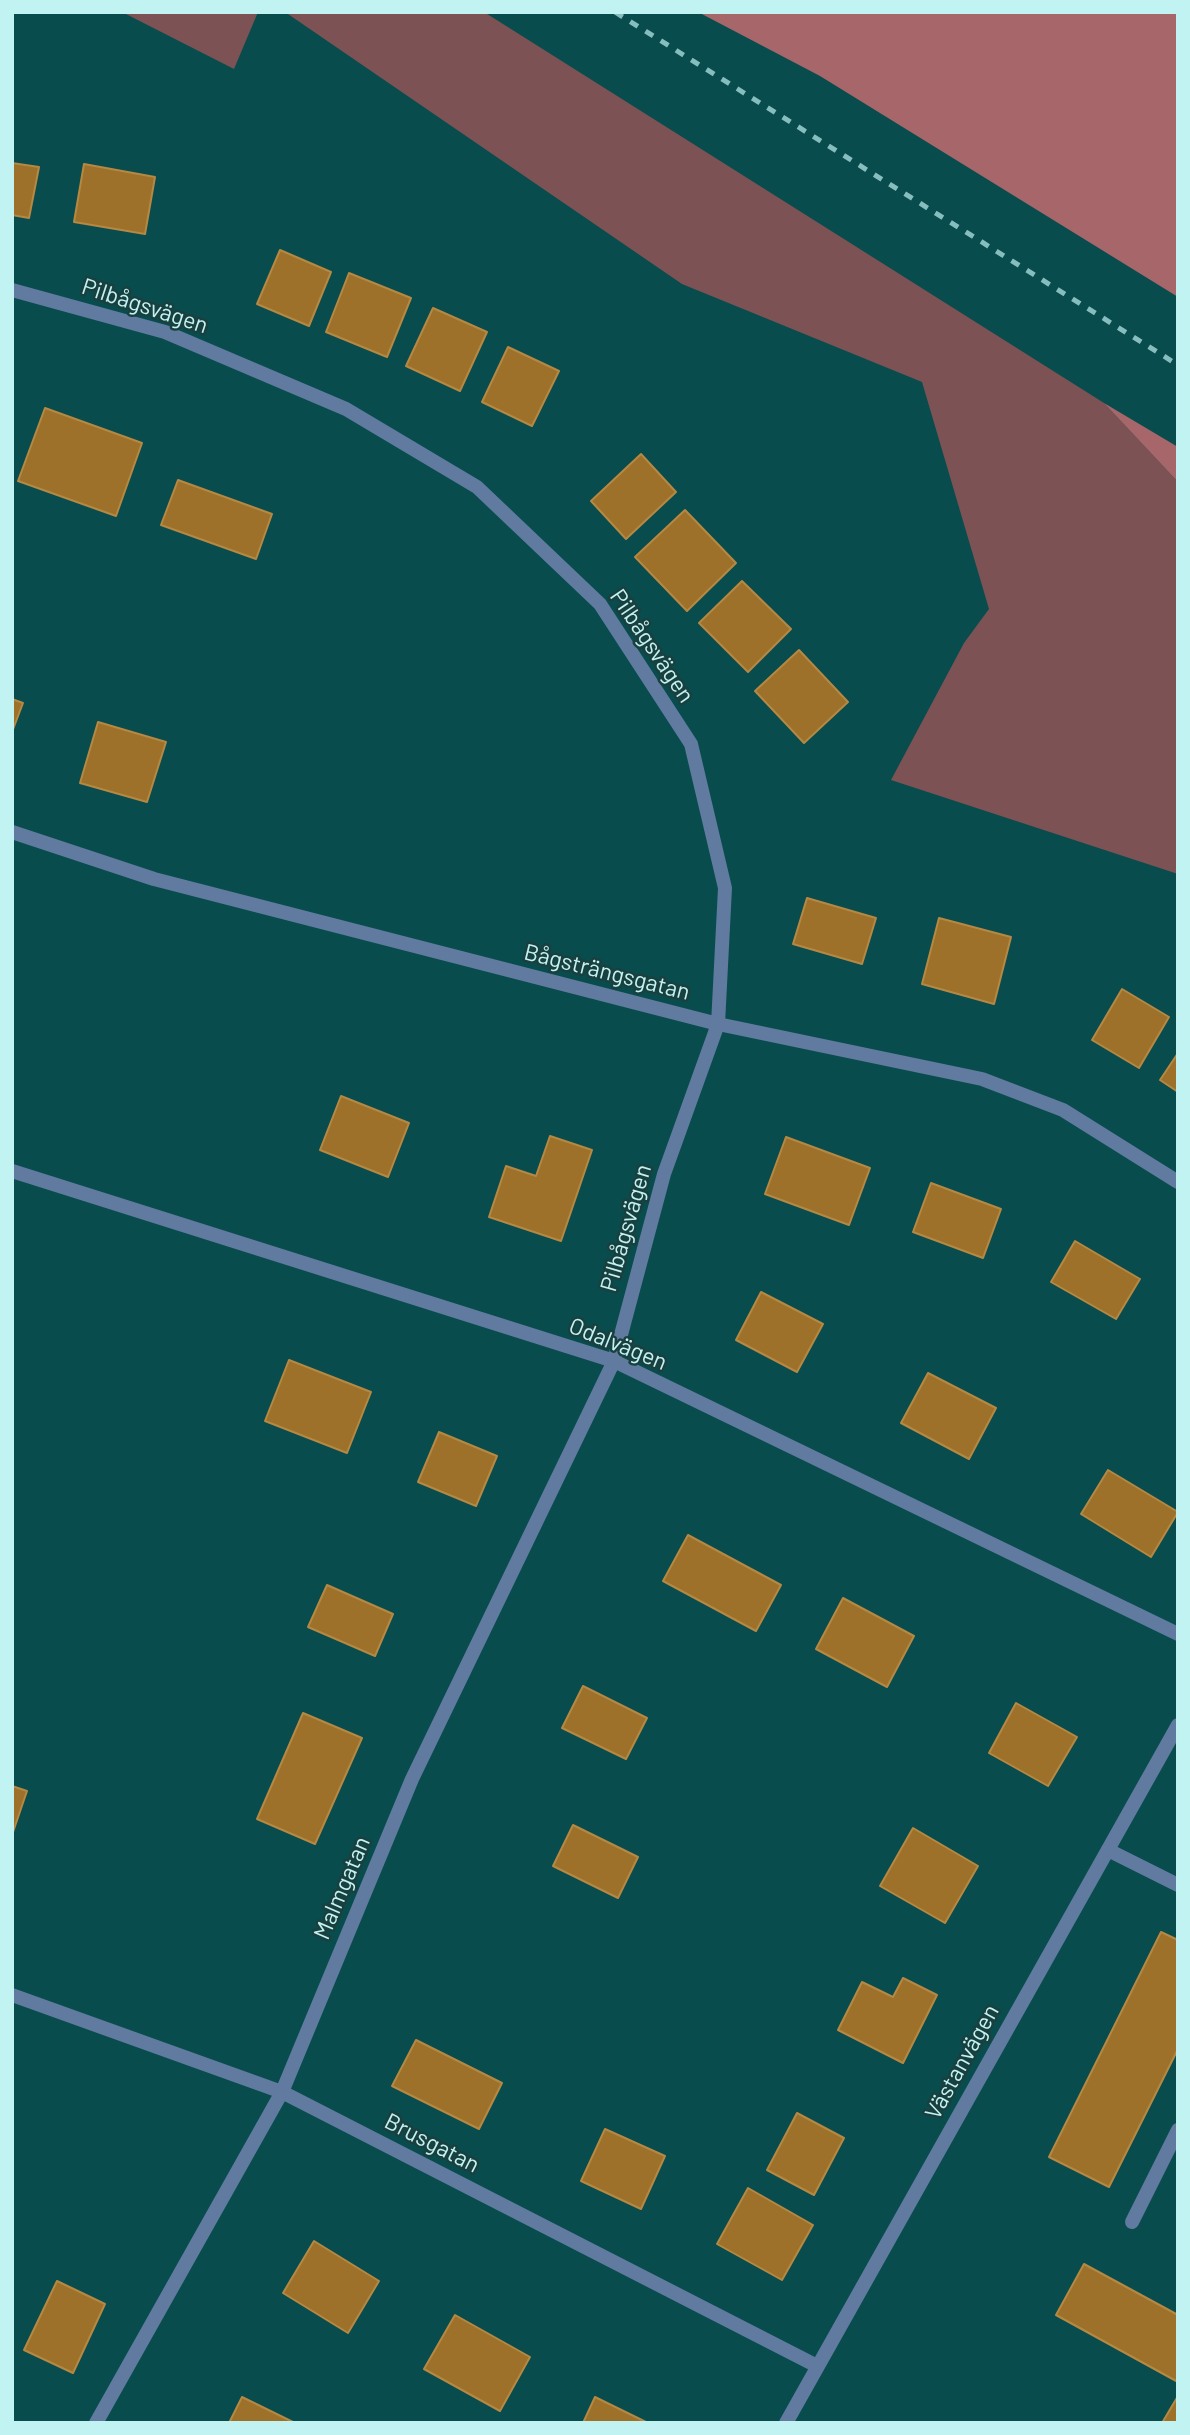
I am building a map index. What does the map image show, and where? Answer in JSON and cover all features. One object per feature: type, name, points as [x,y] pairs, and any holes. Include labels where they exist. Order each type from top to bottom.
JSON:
[{"type":"street","name":"Pilbågsvägen","points":[[12,290],[165,332],[345,409],[477,487],[600,604],[691,744],[725,888],[718,1024],[664,1174],[614,1361]]},
{"type":"street","name":"Bågsträngsgatan","points":[[12,832],[154,879],[718,1024],[982,1079],[1063,1111],[1178,1182]]},
{"type":"street","name":"Odalvägen","points":[[12,1171],[614,1361],[1178,1634]]},
{"type":"street","name":"Malmgatan","points":[[96,2423],[282,2092],[412,1779],[614,1361]]},
{"type":"street","name":"Västanvägen","points":[[786,2423],[1178,1725]]},
{"type":"street","points":[[1108,1850],[1178,1885]]},
{"type":"street","name":"Brusgatan","points":[[12,1995],[282,2092],[817,2366]]},
{"type":"street","points":[[1132,2222],[1178,2130]]},
{"type":"shaded area","points":[[122,12],[258,12],[234,69]]},
{"type":"shaded area","points":[[285,12],[484,12],[1104,403],[1178,482],[1178,874],[891,780],[964,643],[989,609],[922,382],[682,284]]},
{"type":"shaded area","points":[[698,12],[1178,12],[1178,297],[820,76]]},
{"type":"shaded area","points":[[1104,403],[1178,447],[1178,482]]},
{"type":"building","points":[[12,163],[39,167],[29,218],[12,215]]},
{"type":"building","points":[[84,164],[155,177],[145,234],[74,222]]},
{"type":"building","points":[[280,250],[331,272],[309,326],[257,304]]},
{"type":"building","points":[[349,273],[411,298],[387,357],[326,332]]},
{"type":"building","points":[[433,308],[487,332],[460,391],[406,366]]},
{"type":"building","points":[[508,347],[559,371],[532,426],[482,402]]},
{"type":"building","points":[[45,408],[142,443],[116,516],[18,481]]},
{"type":"building","points":[[641,454],[676,492],[626,539],[591,501]]},
{"type":"building","points":[[178,480],[272,514],[256,559],[161,525]]},
{"type":"building","points":[[685,510],[736,563],[687,611],[635,557]]},
{"type":"building","points":[[742,581],[791,629],[748,672],[699,623]]},
{"type":"building","points":[[799,650],[848,702],[804,743],[755,691]]},
{"type":"building","points":[[12,699],[23,703],[12,732]]},
{"type":"building","points":[[98,722],[166,742],[147,802],[80,783]]},
{"type":"building","points":[[807,898],[876,918],[862,964],[793,944]]},
{"type":"building","points":[[939,918],[1011,937],[994,1004],[922,984]]},
{"type":"building","points":[[1122,989],[1169,1017],[1139,1068],[1092,1040]]},
{"type":"building","points":[[1178,1053],[1178,1092],[1160,1080]]},
{"type":"building","points":[[341,1096],[409,1123],[388,1177],[320,1150]]},
{"type":"building","points":[[550,1136],[592,1150],[561,1241],[489,1217],[506,1166],[536,1176]]},
{"type":"building","points":[[786,1137],[870,1168],[849,1225],[765,1194]]},
{"type":"building","points":[[931,1183],[1001,1209],[983,1258],[913,1232]]},
{"type":"building","points":[[1075,1241],[1140,1279],[1116,1319],[1051,1282]]},
{"type":"building","points":[[761,1292],[823,1324],[797,1372],[736,1340]]},
{"type":"building","points":[[289,1360],[371,1392],[347,1453],[265,1421]]},
{"type":"building","points":[[928,1373],[996,1408],[969,1459],[901,1423]]},
{"type":"building","points":[[439,1432],[497,1456],[476,1506],[418,1482]]},
{"type":"building","points":[[1108,1470],[1178,1512],[1151,1557],[1081,1514]]},
{"type":"building","points":[[688,1535],[781,1585],[756,1631],[663,1581]]},
{"type":"building","points":[[327,1585],[393,1614],[375,1656],[308,1627]]},
{"type":"building","points":[[843,1598],[914,1636],[887,1687],[816,1649]]},
{"type":"building","points":[[583,1686],[647,1718],[626,1759],[562,1728]]},
{"type":"building","points":[[1016,1703],[1077,1737],[1048,1786],[989,1753]]},
{"type":"building","points":[[303,1713],[362,1738],[315,1844],[257,1819]]},
{"type":"building","points":[[12,1786],[27,1791],[12,1835]]},
{"type":"building","points":[[573,1825],[638,1857],[618,1898],[553,1866]]},
{"type":"building","points":[[913,1828],[978,1866],[945,1923],[880,1886]]},
{"type":"building","points":[[1161,1932],[1178,1940],[1178,2049],[1109,2187],[1049,2157]]},
{"type":"building","points":[[903,1978],[937,1995],[903,2063],[838,2030],[862,1982],[893,1997]]},
{"type":"building","points":[[416,2040],[502,2083],[479,2129],[392,2086]]},
{"type":"building","points":[[797,2113],[844,2138],[814,2195],[767,2170]]},
{"type":"building","points":[[605,2129],[665,2156],[641,2209],[581,2181]]},
{"type":"building","points":[[748,2188],[813,2225],[782,2280],[717,2244]]},
{"type":"building","points":[[314,2241],[379,2281],[348,2333],[283,2293]]},
{"type":"building","points":[[1084,2264],[1178,2315],[1178,2382],[1056,2315]]},
{"type":"building","points":[[57,2281],[105,2304],[73,2373],[24,2350]]},
{"type":"building","points":[[455,2315],[530,2357],[500,2411],[424,2369]]},
{"type":"building","points":[[1178,2396],[1178,2423],[1162,2423]]},
{"type":"building","points":[[242,2397],[295,2423],[229,2423]]},
{"type":"building","points":[[595,2397],[648,2423],[583,2423]]},
{"type":"railway","points":[[615,12],[1178,365]]}]
